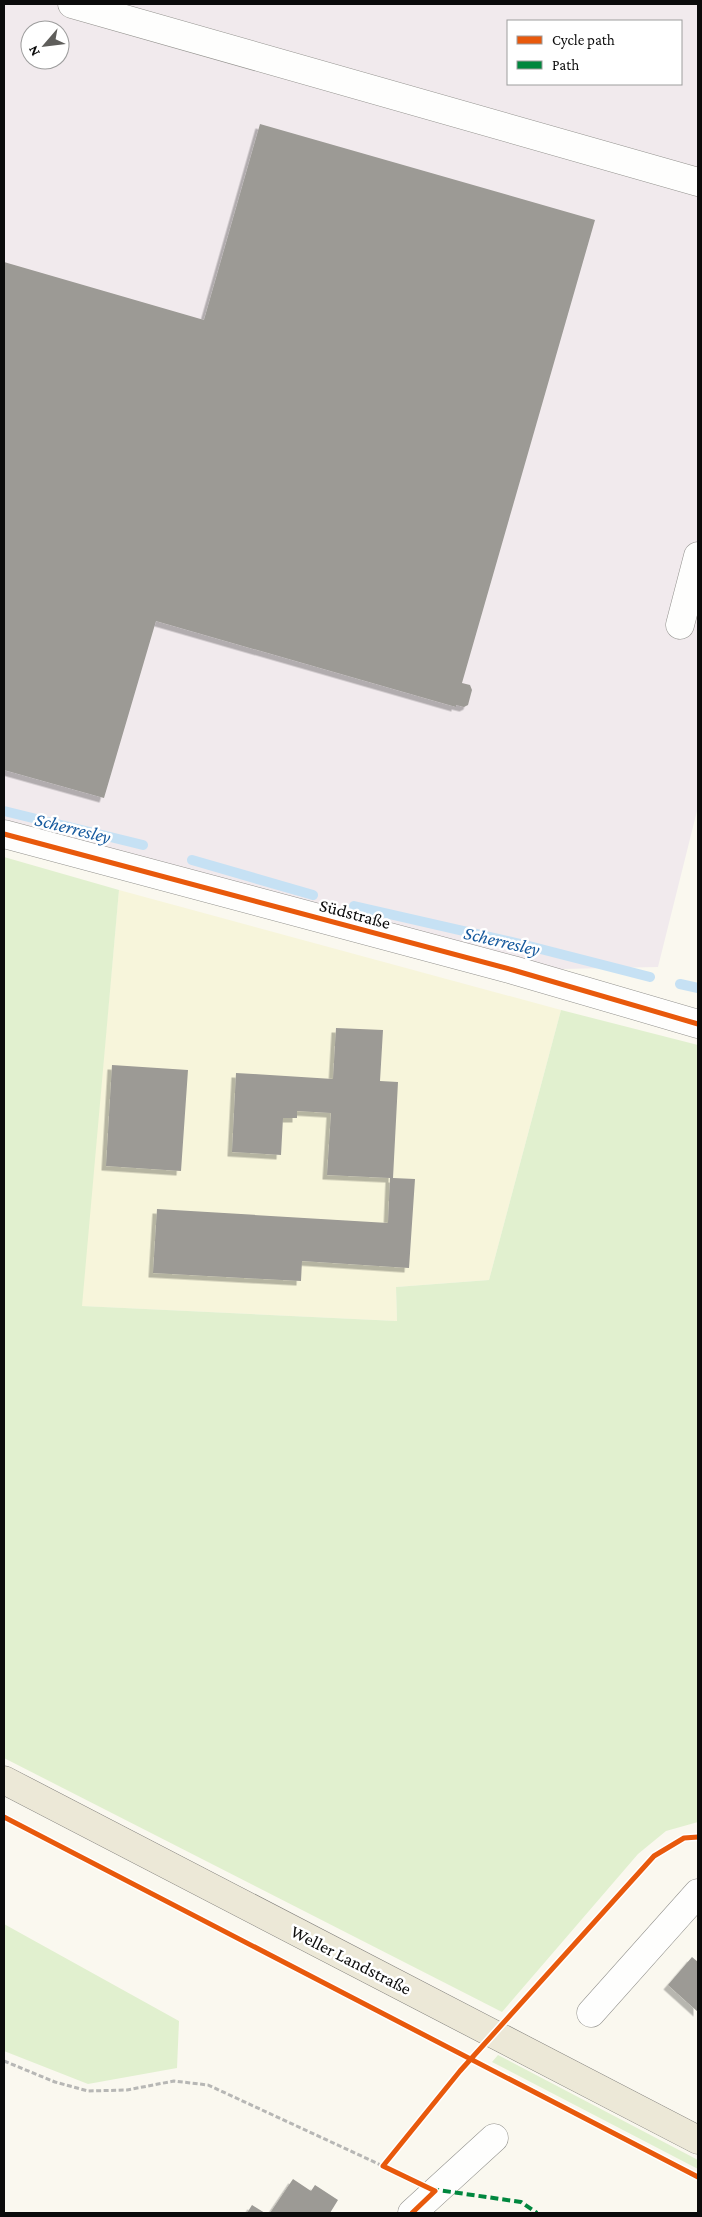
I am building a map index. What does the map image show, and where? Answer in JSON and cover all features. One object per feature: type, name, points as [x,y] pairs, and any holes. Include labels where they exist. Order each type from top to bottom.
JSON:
[{"type":"main road","name":"Weller Landstraße","points":[[4,1780],[698,2140]]},
{"type":"street","points":[[72,4],[698,182]]},
{"type":"street","points":[[680,625],[698,556]]},
{"type":"street","name":"Südstraße","points":[[4,834],[513,970],[698,1024]]},
{"type":"street","points":[[591,2013],[698,1893]]},
{"type":"street","points":[[412,2213],[494,2138]]},
{"type":"path","points":[[4,2061],[55,2082],[88,2091],[127,2090],[174,2081],[208,2085],[383,2166]]},
{"type":"shaded area","points":[[4,4],[698,4],[698,807],[658,967],[513,970],[4,834]]},
{"type":"shaded area","points":[[119,890],[561,1010],[489,1280],[396,1287],[397,1321],[81,1306]]},
{"type":"green space","points":[[4,857],[119,890],[82,1306],[397,1321],[396,1287],[489,1280],[561,1010],[698,1045],[698,1822],[666,1831],[638,1854],[502,2012],[4,1758]]},
{"type":"green space","points":[[4,1924],[179,2021],[177,2068],[88,2084],[4,2051]]},
{"type":"green space","points":[[498,2055],[698,2160],[698,2169],[492,2062]]},
{"type":"building","points":[[260,124],[595,220],[462,683],[470,685],[472,690],[468,705],[464,707],[456,705],[456,707],[156,621],[104,798],[4,770],[4,262],[204,320]]},
{"type":"building","points":[[336,1028],[383,1030],[380,1081],[398,1082],[393,1178],[415,1179],[409,1268],[302,1261],[301,1281],[153,1273],[157,1209],[388,1223],[390,1178],[327,1175],[331,1113],[297,1111],[297,1118],[283,1118],[281,1155],[232,1152],[236,1073],[333,1079]]},
{"type":"building","points":[[112,1065],[188,1070],[181,1171],[106,1166]]},
{"type":"building","points":[[692,1957],[698,1962],[698,2012],[668,1985]]},
{"type":"building","points":[[293,2179],[311,2191],[315,2185],[338,2200],[330,2213],[270,2213]]},
{"type":"building","points":[[252,2205],[265,2213],[247,2213]]},
{"type":"waterway","name":"Scherresley","points":[[4,811],[143,845]]},
{"type":"waterway","name":"Scherresley","points":[[192,860],[313,895]]},
{"type":"waterway","name":"Scherresley","points":[[354,906],[525,945],[650,977]]},
{"type":"waterway","name":"Scherresley","points":[[680,984],[698,988]]},
{"type":"marked path","points":[[431,2189],[521,2202],[537,2213]]},
{"type":"cycle path","points":[[4,834],[513,970],[698,1024]]},
{"type":"cycle path","points":[[4,1817],[698,2177]]},
{"type":"cycle path","points":[[412,2213],[435,2191],[383,2166],[460,2071],[654,1856],[684,1838],[698,1837]]}]
